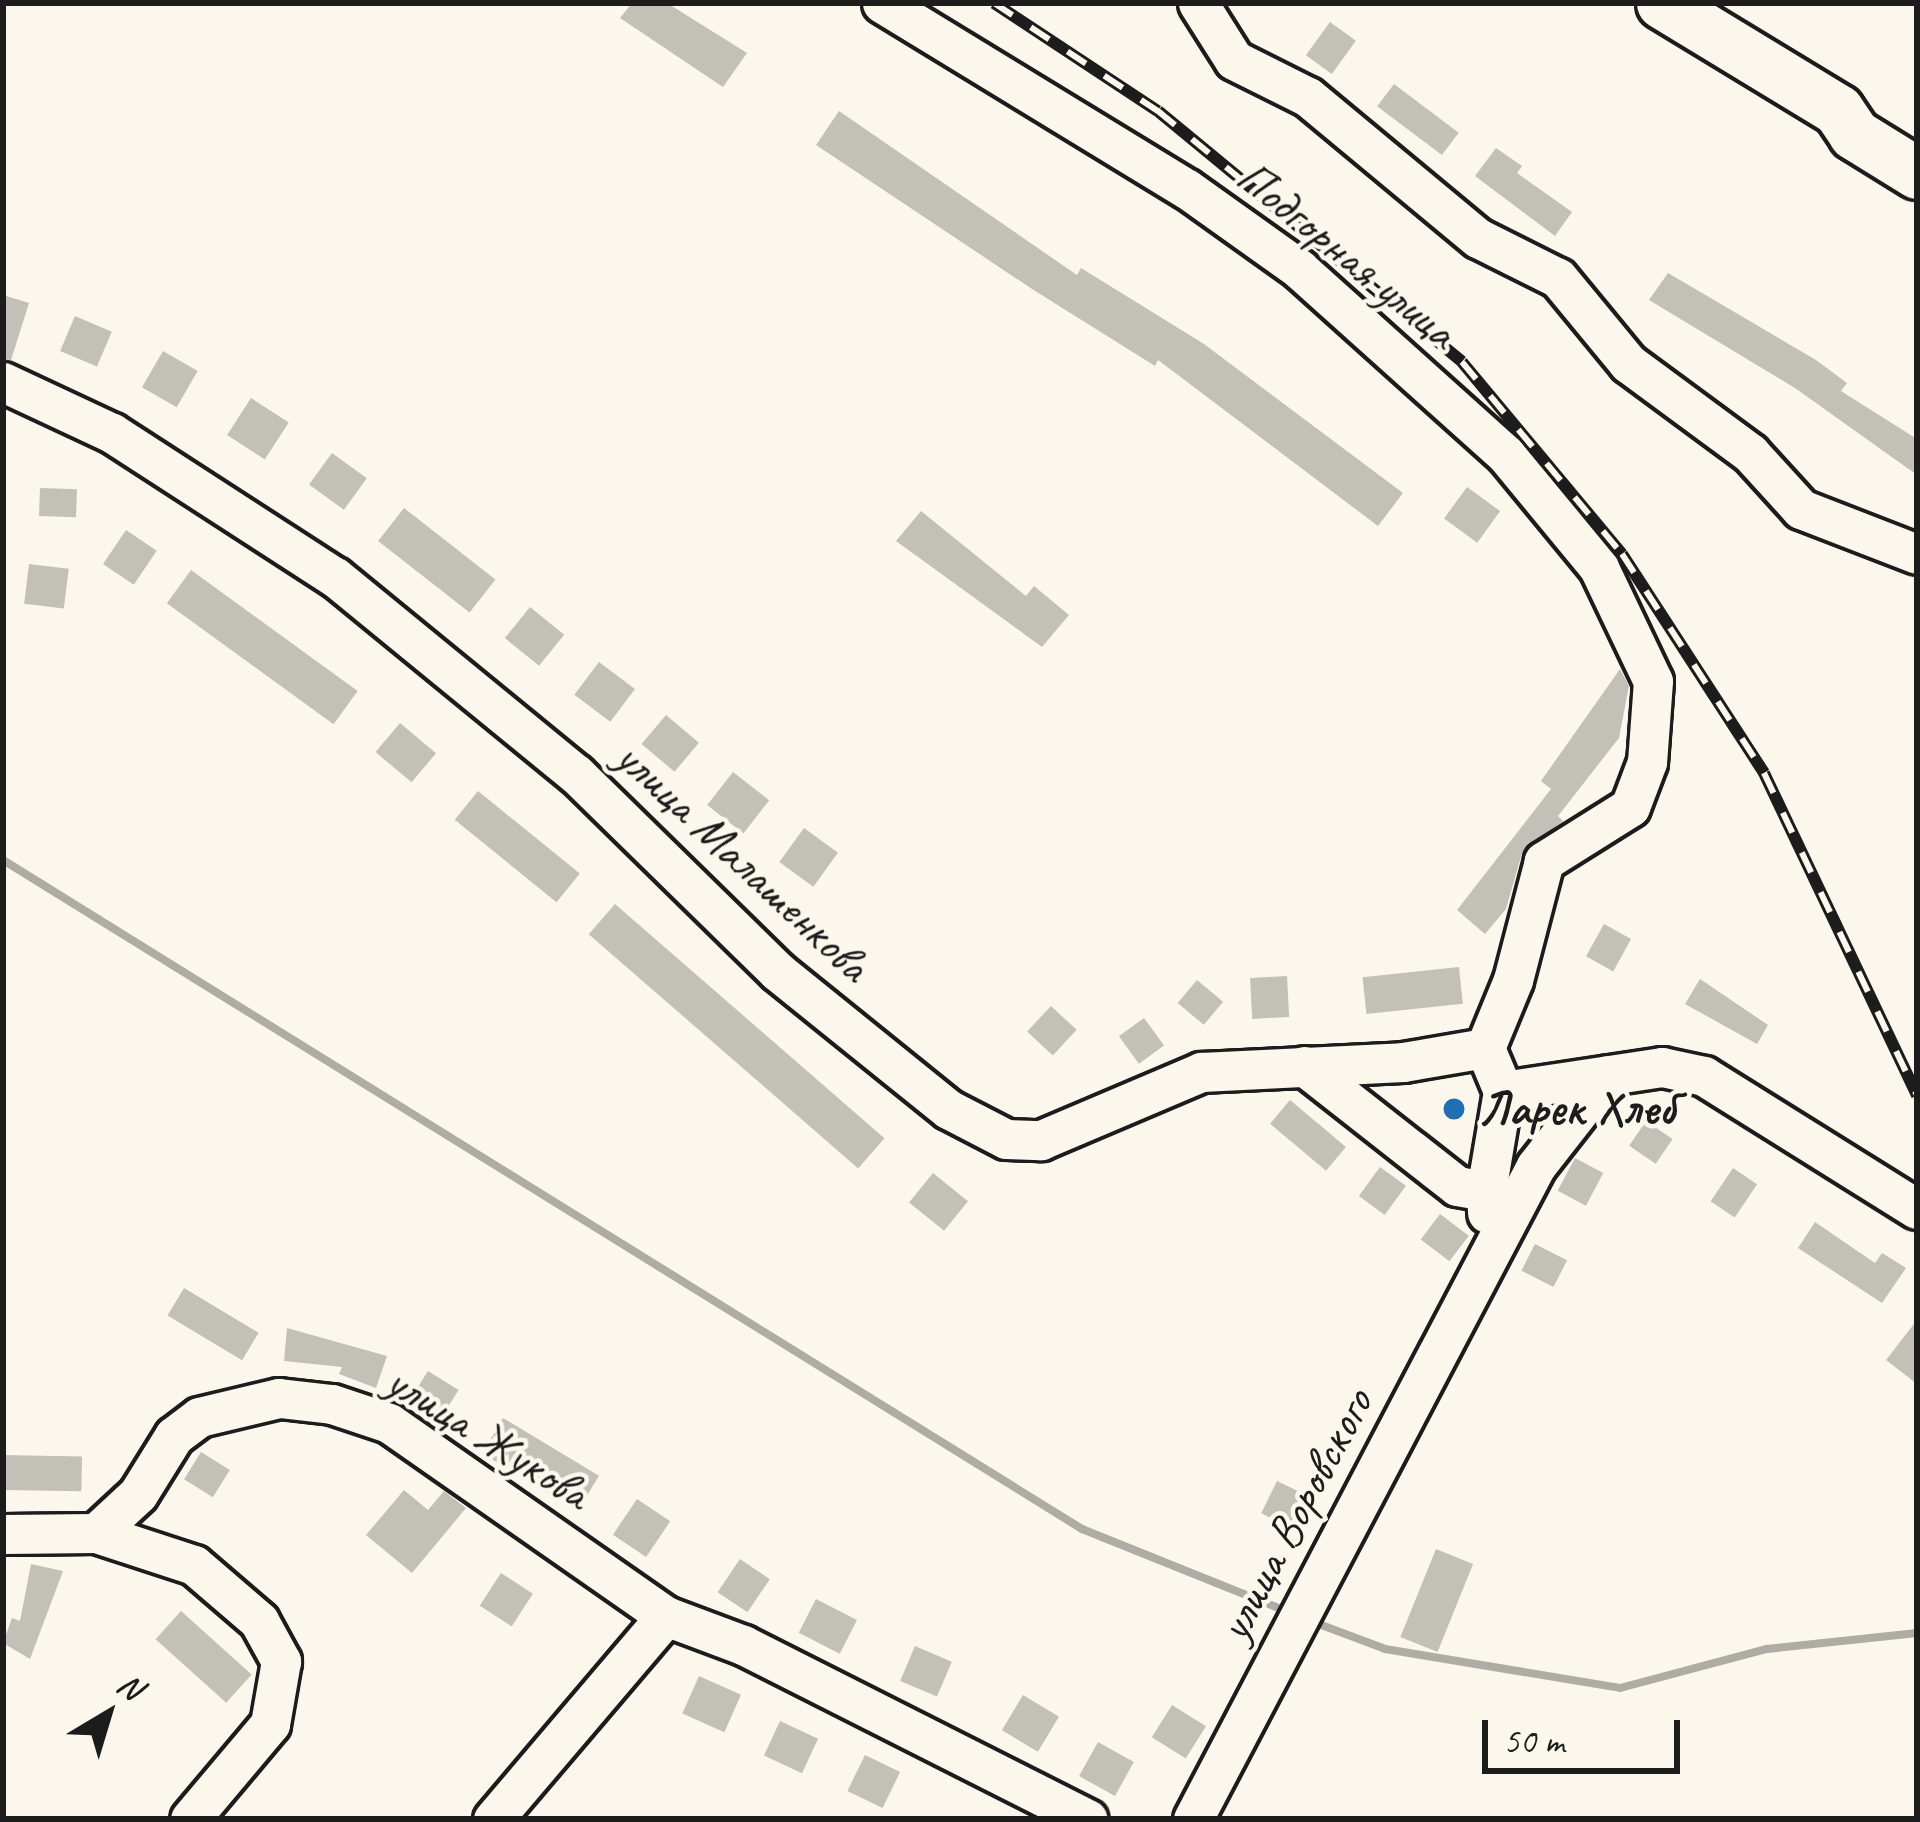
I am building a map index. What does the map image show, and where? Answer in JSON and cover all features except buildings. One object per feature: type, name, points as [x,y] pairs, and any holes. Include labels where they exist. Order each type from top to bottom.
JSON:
[{"type":"main road","points":[[1662,3],[1838,110],[1854,134],[1917,173]]},
{"type":"street","name":"Подгорная улица","points":[[882,3],[1187,189],[1299,269],[1506,455],[1566,521],[1599,568],[1653,681],[1647,762],[1630,807],[1544,861],[1514,980],[1485,1048]]},
{"type":"street","points":[[1198,3],[1234,60],[1308,97],[1478,238],[1558,278],[1628,363],[1750,453],[1801,509],[1917,554]]},
{"type":"street","name":"улица Малашенкова","points":[[3,382],[112,433],[335,577],[576,774],[777,971],[948,1108],[1006,1139],[1041,1140],[1201,1072],[1402,1062],[1485,1048]]},
{"type":"street","points":[[1485,1048],[1503,1091],[1486,1191],[1497,1244]]},
{"type":"street","points":[[1304,1066],[1457,1186],[1486,1191]]},
{"type":"street","points":[[1503,1091],[1662,1067],[1704,1076],[1917,1209]]},
{"type":"street","name":"улица Воровского","points":[[1192,1819],[1536,1166],[1606,1075]]},
{"type":"street","name":"улица Жукова","points":[[96,1533],[138,1494],[174,1436],[199,1417],[279,1398],[332,1404],[388,1424],[666,1616],[743,1645],[1088,1819]]},
{"type":"street","points":[[3,1534],[96,1533],[194,1565],[259,1621],[280,1661],[271,1724],[190,1819]]},
{"type":"street","points":[[493,1819],[666,1616]]},
{"type":"waterway","points":[[3,860],[1082,1529],[1288,1612]]},
{"type":"waterway","points":[[1308,1620],[1385,1649],[1620,1688],[1767,1649],[1917,1633]]},
{"type":"railway","points":[[994,3],[1158,111],[1462,362],[1622,554],[1764,773],[1917,1095]]},
{"type":"place","name":"Ларек Хлеб","points":[[1454,1109]]}]
